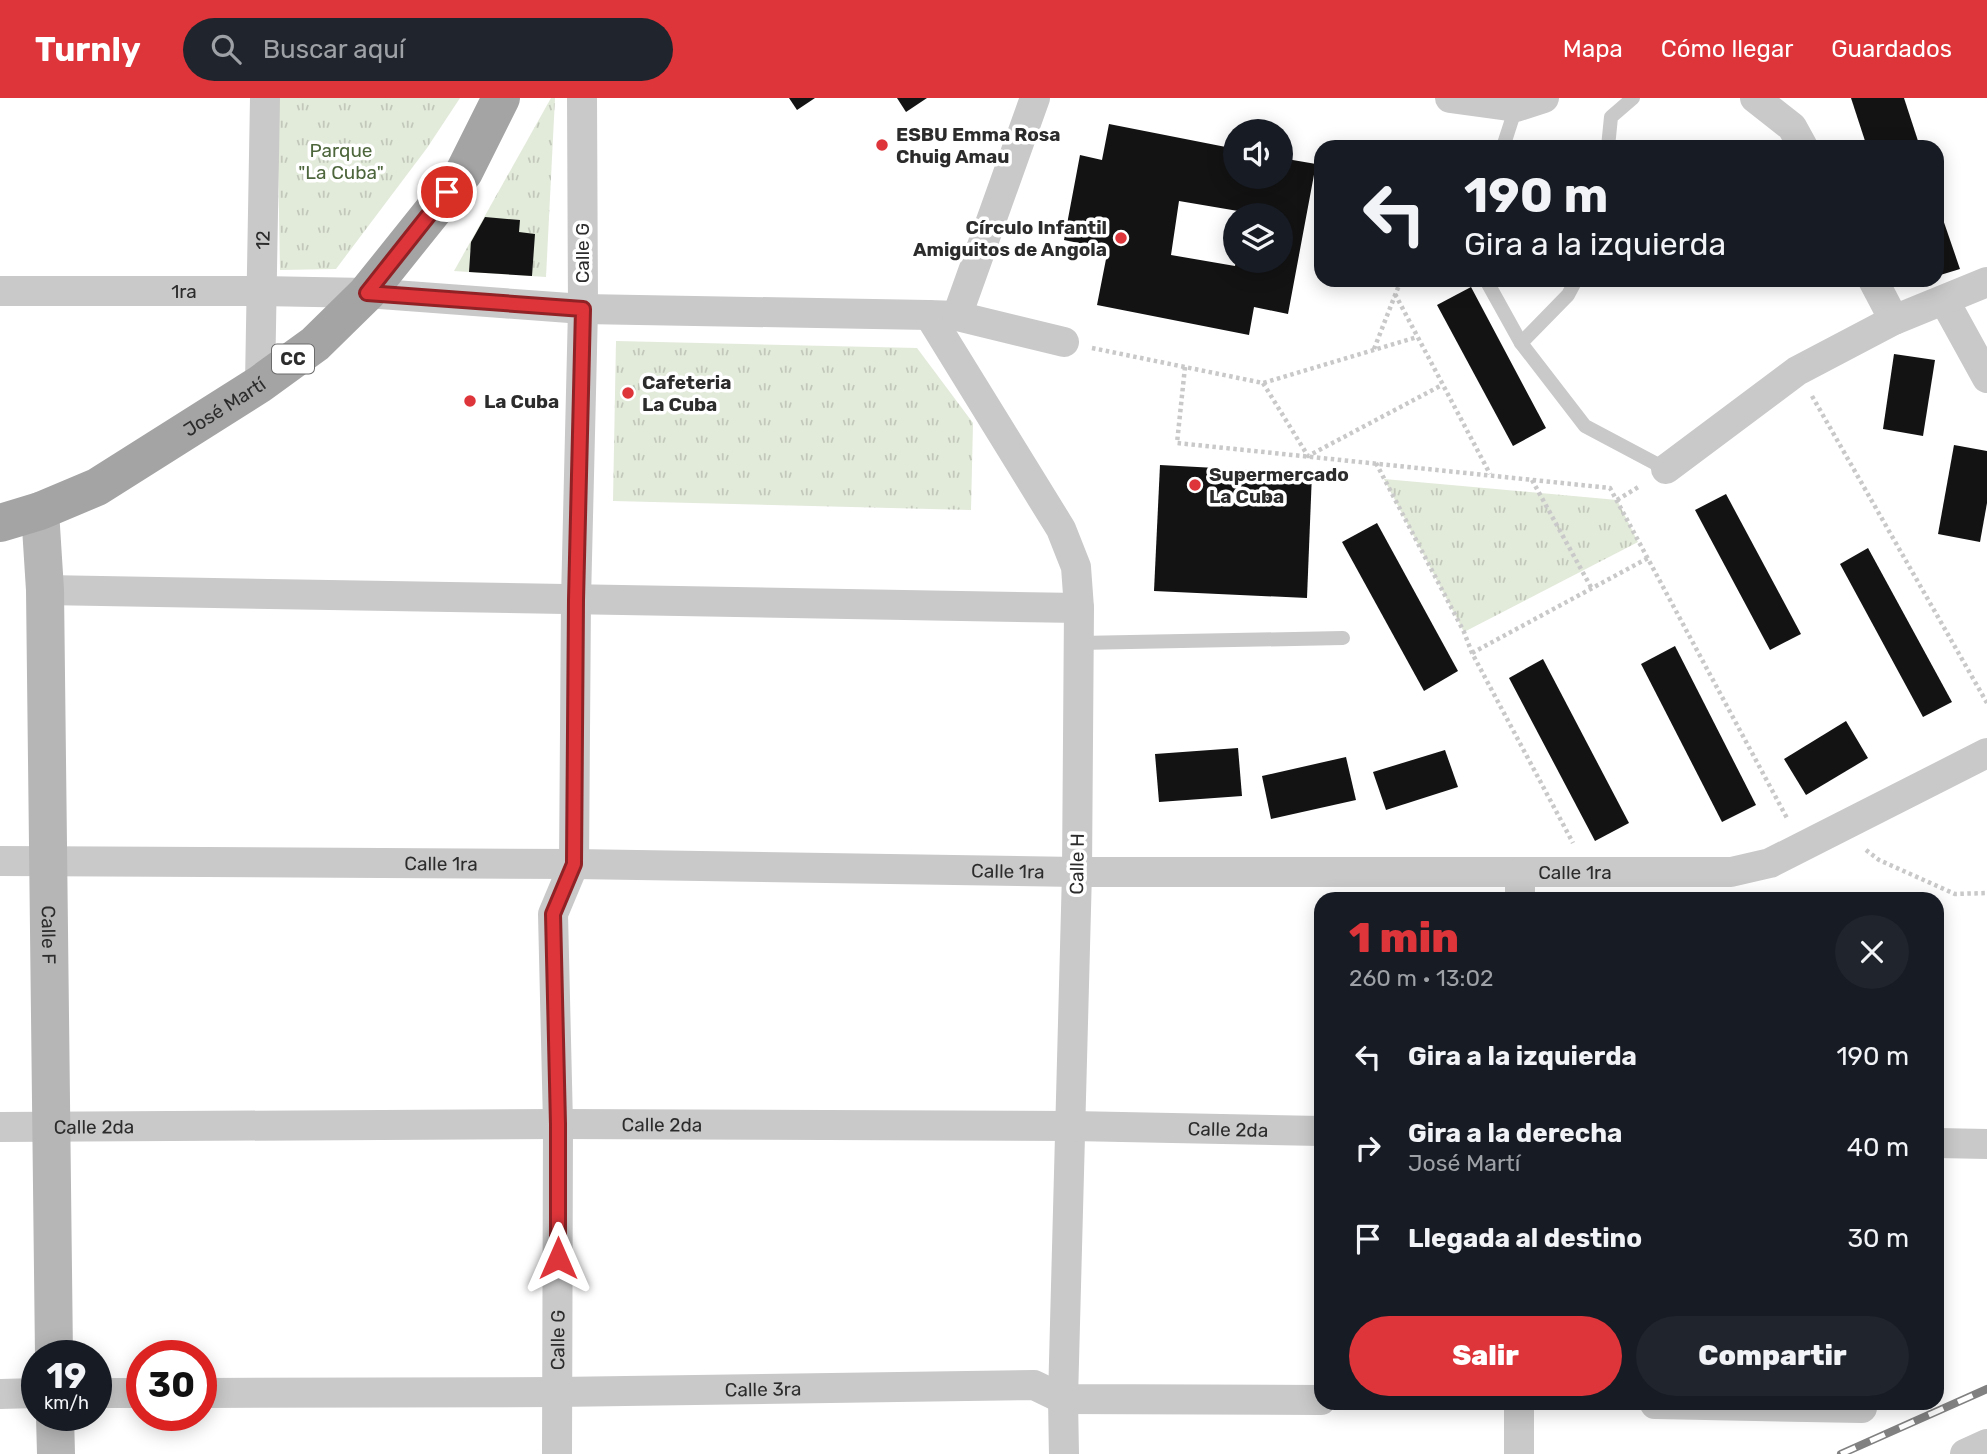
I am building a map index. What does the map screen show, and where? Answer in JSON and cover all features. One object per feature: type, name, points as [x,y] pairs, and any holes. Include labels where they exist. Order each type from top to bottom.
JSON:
[{"type":"main road","name":"José Martí","points":[[0,523],[40,511],[97,488],[260,384],[315,344],[367,293],[464,172],[501,98]]},
{"type":"main road","name":"Calle F","points":[[40,511],[45,590],[54,1340]]},
{"type":"main road","points":[[55,1431],[56,1454]]},
{"type":"street","name":"12","points":[[260,384],[265,98]]},
{"type":"street","name":"Calle G","points":[[557,1454],[558,1124],[553,914],[574,864],[576,600],[583,309],[582,98]]},
{"type":"street","points":[[943,315],[1035,98]]},
{"type":"street","points":[[1450,98],[1516,107],[1544,98]]},
{"type":"street","points":[[1755,98],[1792,127],[1798,140]]},
{"type":"street","points":[[1666,469],[1797,371],[1894,320],[1987,282]]},
{"type":"street","points":[[1877,287],[1894,320]]},
{"type":"street","name":"1ra","points":[[0,291],[367,293],[583,309],[943,315],[1064,342]]},
{"type":"street","points":[[1944,300],[1987,378]]},
{"type":"street","name":"Calle H","points":[[943,315],[1061,529],[1076,568],[1079,608],[1077,872],[1063,1399],[1064,1454]]},
{"type":"street","points":[[45,590],[1079,608]]},
{"type":"street","name":"Calle 1ra","points":[[0,862],[574,864],[1077,872],[1520,886],[1588,871],[1731,872],[1770,863],[1987,753]]},
{"type":"street","name":"Calle 2da","points":[[0,1127],[558,1124],[1072,1126],[1314,1131]]},
{"type":"street","points":[[1944,1143],[1987,1144]]},
{"type":"street","name":"Calle 3ra","points":[[217,1393],[558,1392],[1034,1385],[1063,1399],[1314,1400]]},
{"type":"street","points":[[0,1394],[21,1393]]},
{"type":"street","points":[[1519,1410],[1519,1454]]},
{"type":"street","points":[[1965,1454],[1987,1444]]},
{"type":"lane","points":[[1609,140],[1611,117],[1633,98]]},
{"type":"lane","points":[[1505,140],[1516,107]]},
{"type":"lane","points":[[1490,287],[1521,343],[1585,426],[1666,469]]},
{"type":"lane","points":[[1521,343],[1568,295],[1572,287]]},
{"type":"lane","points":[[1079,643],[1343,638]]},
{"type":"path","points":[[1374,350],[1398,287]]},
{"type":"path","points":[[1395,295],[1491,475]]},
{"type":"path","points":[[1064,342],[1263,383],[1417,337]]},
{"type":"path","points":[[1185,367],[1177,443],[1610,488],[1803,846]]},
{"type":"path","points":[[1797,371],[1987,703]]},
{"type":"path","points":[[1263,383],[1308,456]]},
{"type":"path","points":[[1308,456],[1442,385]]},
{"type":"path","points":[[1376,463],[1464,632],[1472,653],[1588,871]]},
{"type":"path","points":[[1532,480],[1592,589]]},
{"type":"path","points":[[1472,653],[1648,558]]},
{"type":"path","points":[[1838,829],[1879,860],[1955,894],[1987,892]]},
{"type":"green space","name":"Parque \"La Cuba\"","points":[[277,98],[460,98],[427,148],[336,269],[280,270]]},
{"type":"green space","points":[[551,98],[555,98],[546,277],[454,271]]},
{"type":"green space","points":[[616,341],[917,348],[973,423],[971,510],[613,501]]},
{"type":"green space","points":[[1384,479],[1617,500],[1638,542],[1464,632]]},
{"type":"building","points":[[789,98],[815,98],[797,110]]},
{"type":"building","points":[[897,98],[927,98],[906,112]]},
{"type":"building","points":[[1851,98],[1904,98],[1918,140],[1865,140]]},
{"type":"building","points":[[1109,124],[1223,146],[1223,189],[1293,189],[1293,160],[1314,164],[1288,314],[1254,307],[1249,335],[1097,305],[1108,249],[1064,240],[1080,155],[1102,160]]},
{"type":"building","points":[[485,217],[520,220],[519,232],[535,234],[532,276],[469,272],[471,242]]},
{"type":"building","points":[[1944,222],[1960,269],[1944,274]]},
{"type":"building","points":[[1471,287],[1546,428],[1513,446],[1437,305]]},
{"type":"building","points":[[1894,354],[1935,360],[1923,436],[1883,429]]},
{"type":"building","points":[[1954,445],[1987,451],[1987,503],[1980,542],[1938,534]]},
{"type":"building","points":[[1160,465],[1312,473],[1307,598],[1154,591]]},
{"type":"building","points":[[1726,494],[1801,634],[1770,650],[1695,510]]},
{"type":"building","points":[[1377,523],[1458,671],[1424,691],[1342,542]]},
{"type":"building","points":[[1868,548],[1952,702],[1923,717],[1840,564]]},
{"type":"building","points":[[1675,646],[1756,805],[1722,822],[1641,664]]},
{"type":"building","points":[[1543,659],[1629,823],[1595,841],[1509,678]]},
{"type":"building","points":[[1846,721],[1868,758],[1806,795],[1784,759]]},
{"type":"building","points":[[1238,748],[1242,796],[1159,802],[1155,754]]},
{"type":"building","points":[[1445,750],[1458,787],[1386,810],[1373,772]]},
{"type":"building","points":[[1346,757],[1356,800],[1271,819],[1262,776]]},
{"type":"railway","points":[[1944,1408],[1987,1389]]},
{"type":"railway","points":[[1841,1454],[1940,1410]]},
{"type":"place","name":"ESBU Emma Rosa Chuig Amau","points":[[882,145]]},
{"type":"place","name":"Círculo Infantil Amiguitos de Angola","points":[[1121,238]]},
{"type":"place","name":"Cafeteria La Cuba","points":[[628,393]]},
{"type":"place","name":"La Cuba","points":[[470,401]]},
{"type":"place","name":"Supermercado La Cuba","points":[[1195,485]]},
{"type":"route","points":[[447,192],[367,293],[583,309],[576,600],[574,864],[553,914],[558,1258]]}]
